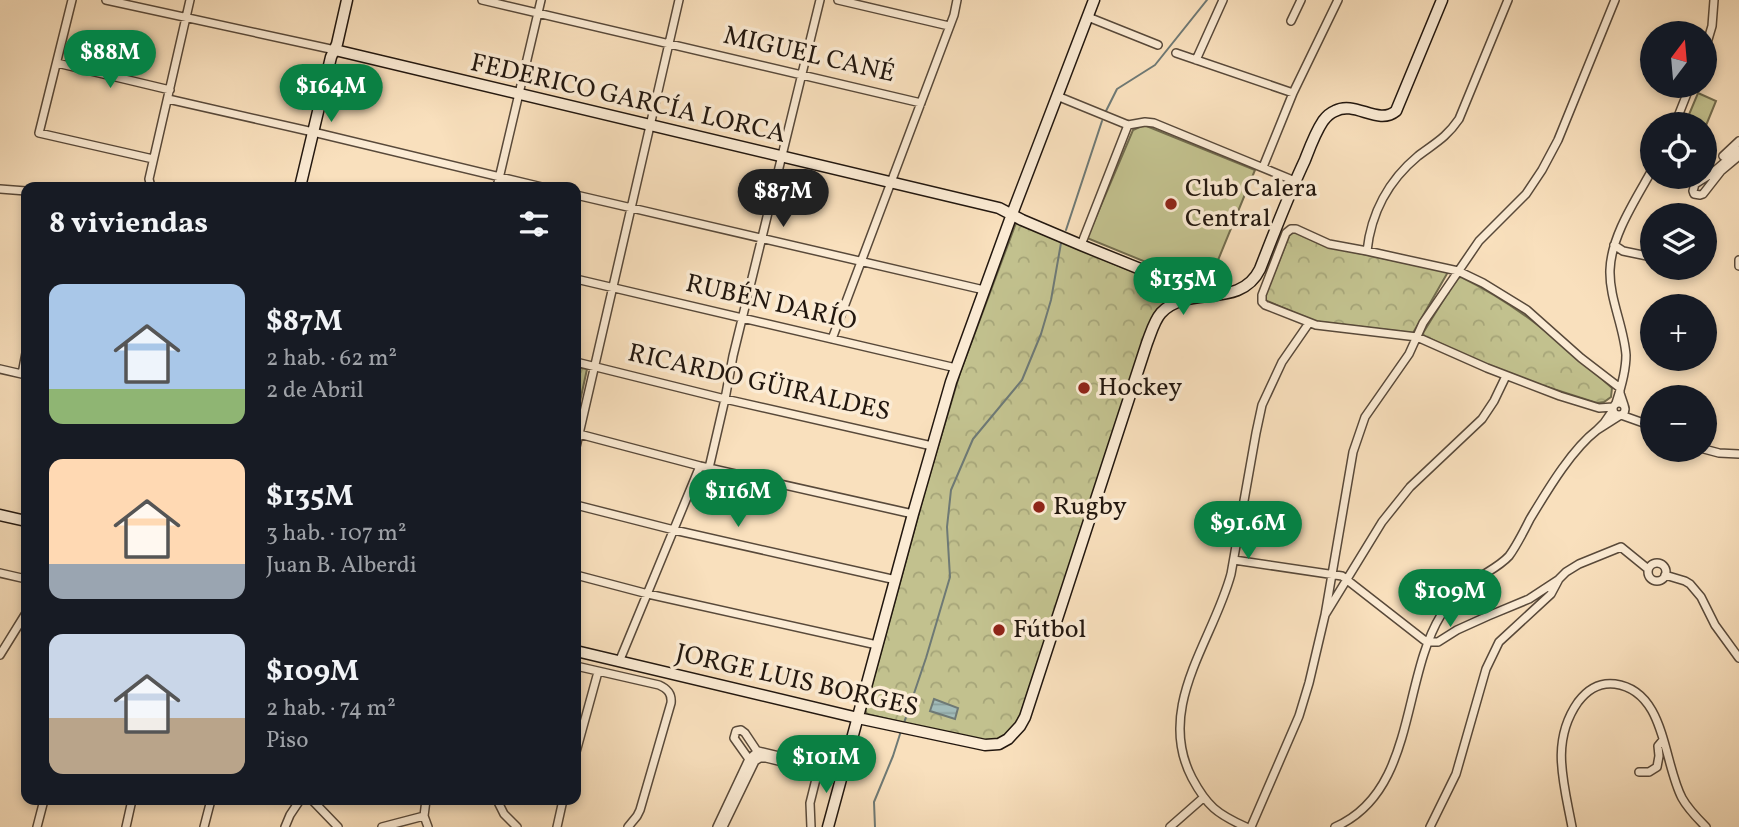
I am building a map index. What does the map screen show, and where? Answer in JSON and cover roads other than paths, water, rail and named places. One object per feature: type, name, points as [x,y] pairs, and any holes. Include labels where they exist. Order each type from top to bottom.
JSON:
[{"type":"street","points":[[72,0],[38,133],[153,159]]},
{"type":"street","name":"FEDERICO GARCÍA LORCA","points":[[106,0],[335,50],[999,208],[1081,245],[1208,296]]},
{"type":"street","points":[[150,182],[153,159],[191,0]]},
{"type":"street","points":[[301,182],[347,0]]},
{"type":"street","name":"MIGUEL CANÉ","points":[[482,0],[921,103]]},
{"type":"street","points":[[498,182],[541,0]]},
{"type":"street","points":[[581,425],[679,0]]},
{"type":"street","points":[[619,662],[674,530],[705,467],[725,398],[820,0]]},
{"type":"street","points":[[838,0],[949,26]]},
{"type":"street","points":[[832,339],[957,0]]},
{"type":"street","points":[[828,827],[913,514],[956,368],[1094,0]]},
{"type":"street","points":[[1196,60],[1223,0]]},
{"type":"street","points":[[1291,21],[1301,0]]},
{"type":"street","points":[[1263,167],[1293,93],[1338,0]]},
{"type":"street","points":[[1167,308],[1179,302],[1240,290],[1253,281],[1260,270],[1318,129],[1327,116],[1339,109],[1352,108],[1384,117],[1396,111],[1442,0]]},
{"type":"street","points":[[1367,251],[1375,216],[1388,190],[1408,165],[1441,141],[1459,119],[1508,0]]},
{"type":"street","points":[[1309,323],[1282,362],[1262,405],[1234,560],[1225,592],[1192,671],[1181,714],[1181,752],[1203,798],[1225,817],[1248,827],[1299,716],[1309,683],[1325,615],[1353,452],[1362,424],[1368,411],[1409,354],[1423,323],[1479,240],[1526,194],[1542,170],[1558,140],[1615,0]]},
{"type":"street","points":[[1712,21],[1714,0]]},
{"type":"street","points":[[1088,17],[1158,45]]},
{"type":"street","points":[[1176,53],[1293,93]]},
{"type":"street","points":[[57,63],[170,90]]},
{"type":"street","points":[[1057,96],[1128,125],[1154,123],[1295,181]]},
{"type":"street","points":[[168,99],[520,182]]},
{"type":"street","points":[[1081,245],[1128,125]]},
{"type":"street","points":[[1723,156],[1739,141]]},
{"type":"street","points":[[1739,149],[1711,174],[1695,184],[1694,194],[1703,194],[1717,176],[1739,156]]},
{"type":"street","points":[[0,189],[21,191]]},
{"type":"street","points":[[1335,827],[1364,808],[1390,770],[1428,642],[1442,614],[1456,596],[1508,556],[1575,452],[1619,409],[1626,359],[1610,276],[1611,262],[1614,245],[1642,189]]},
{"type":"street","points":[[581,196],[984,290]]},
{"type":"street","points":[[1620,388],[1527,310],[1483,283],[1458,271],[1329,244],[1296,229],[1286,233],[1261,299],[1265,304],[1309,323],[1417,337],[1506,376],[1599,408],[1619,409],[1640,420]]},
{"type":"street","points":[[1614,245],[1623,251],[1640,255]]},
{"type":"street","points":[[1739,260],[1739,266]]},
{"type":"street","name":"RUBÉN DARÍO","points":[[581,280],[956,368]]},
{"type":"street","points":[[1167,308],[1173,302],[1176,292],[1171,282]]},
{"type":"street","name":"JORGE LUIS BORGES","points":[[581,652],[985,745],[999,744],[1008,739],[1025,717],[1147,343],[1156,320],[1167,308]]},
{"type":"street","name":"RICARDO GÜIRALDES","points":[[581,363],[932,446]]},
{"type":"street","points":[[0,369],[21,373]]},
{"type":"street","points":[[1325,615],[1389,513],[1410,487],[1482,419],[1506,376]]},
{"type":"street","points":[[581,434],[705,467],[913,514]]},
{"type":"street","points":[[1717,452],[1739,454]]},
{"type":"street","points":[[581,506],[895,580]]},
{"type":"street","points":[[0,515],[21,520]]},
{"type":"street","points":[[1234,560],[1332,574],[1347,580],[1428,642],[1438,642],[1488,615],[1529,599],[1571,568],[1621,547],[1648,569],[1649,575],[1656,581],[1665,575]]},
{"type":"street","points":[[1648,569],[1651,565],[1660,564],[1664,567],[1665,575]]},
{"type":"street","points":[[0,573],[21,578]]},
{"type":"street","points":[[1665,575],[1690,584],[1739,658]]},
{"type":"street","points":[[581,576],[877,645]]},
{"type":"street","points":[[1430,827],[1456,774],[1490,658],[1503,637],[1551,594],[1559,579]]},
{"type":"street","points":[[0,655],[21,621]]},
{"type":"street","points":[[581,667],[659,685],[667,690],[672,698],[642,802],[637,816],[628,827]]},
{"type":"street","points":[[581,734],[598,672]]},
{"type":"street","points":[[1572,827],[1562,777],[1562,744],[1568,719],[1574,709],[1587,691],[1606,683],[1631,689],[1648,705],[1656,719],[1682,798],[1706,827]]},
{"type":"street","points":[[751,762],[734,738],[736,731],[741,730],[744,733],[759,755],[818,768],[811,799],[811,827]]},
{"type":"street","points":[[1639,772],[1649,772],[1657,766],[1658,746],[1663,740]]},
{"type":"street","points":[[717,827],[751,762],[759,755]]},
{"type":"street","points":[[723,827],[751,762]]},
{"type":"street","points":[[1170,827],[1203,798]]},
{"type":"street","points":[[37,827],[43,805]]},
{"type":"street","points":[[125,827],[131,805]]},
{"type":"street","points":[[204,827],[210,805]]},
{"type":"street","points":[[285,827],[297,805]]},
{"type":"street","points":[[311,805],[332,827]]},
{"type":"street","points":[[317,805],[338,827]]},
{"type":"street","points":[[425,805],[424,816],[428,827]]},
{"type":"street","points":[[500,805],[517,827]]},
{"type":"street","points":[[557,827],[562,805]]},
{"type":"street","points":[[382,827],[424,816]]},
{"type":"water","points":[[934,699],[958,708],[955,719],[930,711]]},
{"type":"waterway","points":[[1106,111],[1117,89],[1155,65],[1207,0]]},
{"type":"waterway","points":[[1066,230],[1102,121]]},
{"type":"waterway","points":[[904,723],[950,577],[947,527],[951,490],[973,439],[1022,380],[1041,334],[1051,300],[1061,243]]},
{"type":"waterway","points":[[875,827],[874,802],[901,731]]},
{"type":"place","name":"Club Calera Central","points":[[1171,204]]},
{"type":"place","name":"Hockey","points":[[1084,388]]},
{"type":"place","name":"Rugby","points":[[1039,507]]},
{"type":"place","name":"Fútbol","points":[[999,630]]}]
